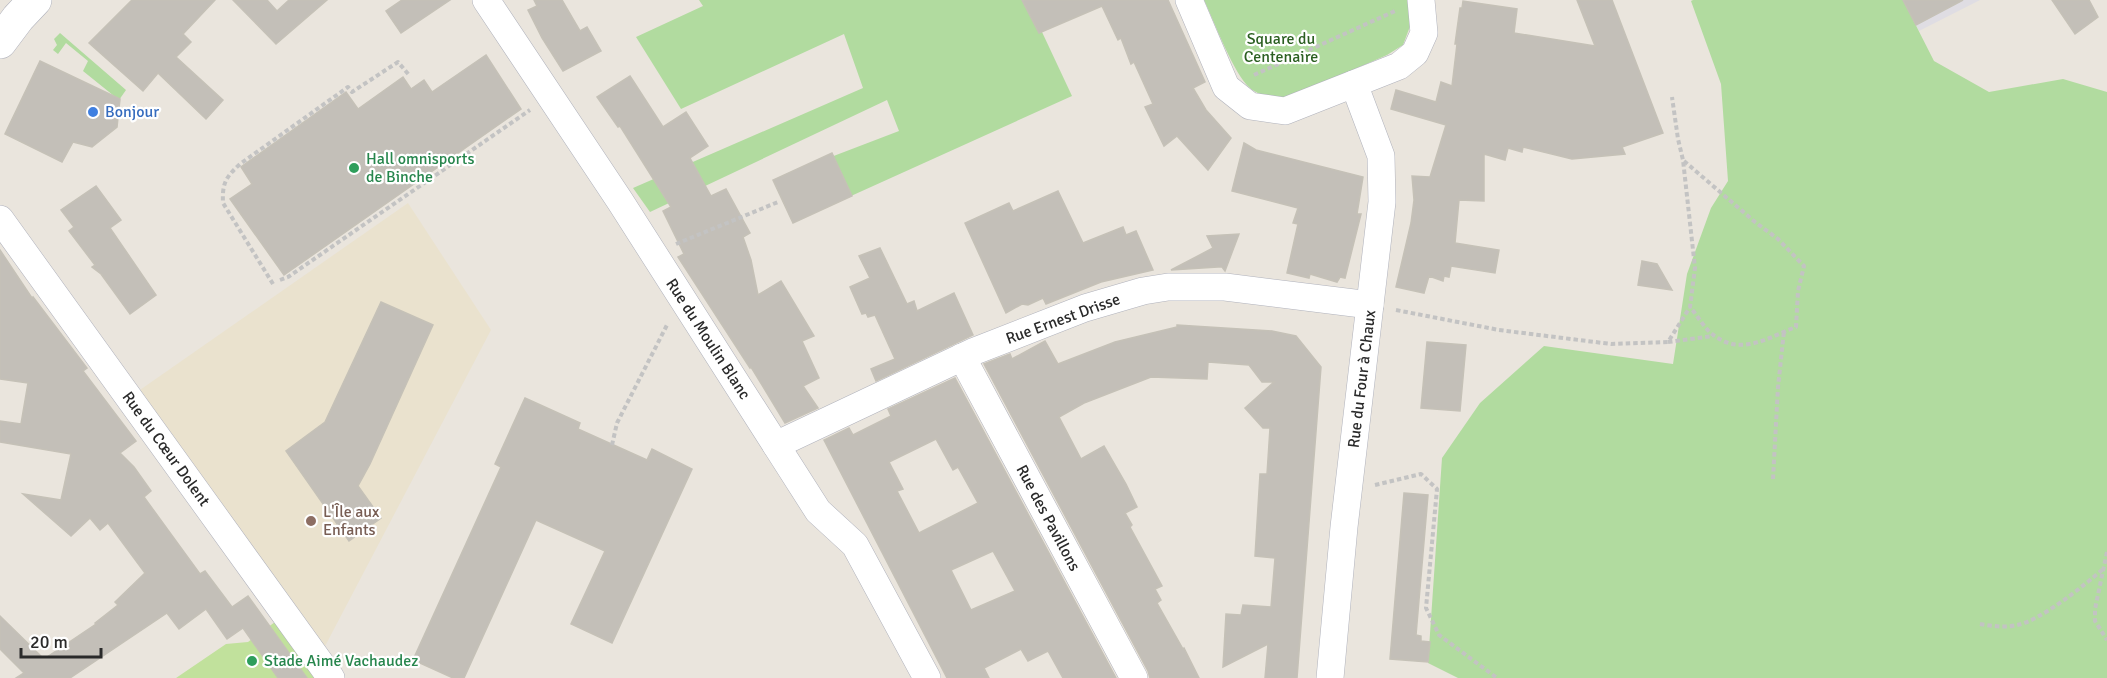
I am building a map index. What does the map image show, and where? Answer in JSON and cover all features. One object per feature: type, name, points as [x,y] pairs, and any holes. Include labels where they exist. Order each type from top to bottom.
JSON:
[{"type":"main road","points":[[0,42],[35,0]]},
{"type":"street","name":"Rue du Moulin Blanc","points":[[486,0],[653,253],[818,511],[855,545],[927,678]]},
{"type":"street","points":[[1189,0],[1226,87],[1250,106],[1285,111],[1399,66],[1415,53],[1424,33],[1410,5]]},
{"type":"street","name":"Rue du Four à Chaux","points":[[1330,678],[1348,494],[1382,202],[1380,156],[1354,84]]},
{"type":"street","name":"Rue du Cœur Dolent","points":[[0,219],[331,678]]},
{"type":"street","name":"Rue Ernest Drisse","points":[[776,445],[962,357],[1085,308],[1143,291],[1167,287],[1225,287],[1370,305]]},
{"type":"street","name":"Rue des Pavillons","points":[[962,357],[1134,678]]},
{"type":"path","points":[[1226,87],[1410,5]]},
{"type":"path","points":[[273,284],[223,203],[222,191],[226,177],[240,164],[348,87],[352,92],[398,62],[409,75]]},
{"type":"path","points":[[280,280],[288,277],[550,96]]},
{"type":"path","points":[[1668,342],[1690,307],[1695,268],[1683,160],[1672,97]]},
{"type":"path","points":[[1683,160],[1778,239],[1804,266],[1798,291],[1796,327],[1748,346],[1738,346],[1714,336],[1690,307]]},
{"type":"path","points":[[653,253],[778,202]]},
{"type":"path","points":[[612,444],[616,423],[682,298]]},
{"type":"path","points":[[1370,305],[1499,330],[1611,344],[1668,342],[1714,336]]},
{"type":"path","points":[[1773,479],[1778,387],[1784,331]]},
{"type":"path","points":[[1348,494],[1381,483],[1421,474],[1437,489],[1426,608],[1439,635],[1497,678]]},
{"type":"path","points":[[2107,552],[2095,609],[2095,621],[2107,640]]},
{"type":"path","points":[[1980,624],[1997,627],[2019,625],[2041,615],[2080,590],[2103,569]]},
{"type":"shaded area","points":[[1903,0],[1980,0],[1919,31]]},
{"type":"shaded area","name":"L'Île aux Enfants","points":[[408,203],[491,330],[323,650],[137,392]]},
{"type":"green space","points":[[699,0],[1027,0],[1072,96],[851,196],[831,157],[899,131],[887,100],[650,212],[633,188],[863,88],[844,34],[681,109],[636,37],[703,6]]},
{"type":"green space","name":"Square du Centenaire","points":[[1204,0],[1409,0],[1412,21],[1403,45],[1387,55],[1291,97],[1265,96],[1250,88],[1237,72]]},
{"type":"green space","points":[[1903,0],[1934,61],[1989,92],[2063,79],[2107,92],[2107,678],[1458,678],[1428,663],[1442,458],[1480,403],[1544,346],[1673,364],[1687,274],[1711,208],[1728,181],[1721,84],[1691,1]]},
{"type":"green space","points":[[60,33],[126,90],[119,100],[83,71],[88,61],[66,43],[58,54],[53,50],[57,45],[54,39]]},
{"type":"green space","name":"Stade Aimé Vachaudez","points":[[275,622],[315,678],[176,678],[226,644],[248,642]]},
{"type":"building","points":[[132,0],[215,0],[183,34],[191,42],[176,57],[223,100],[206,119],[158,73],[143,91],[89,43]]},
{"type":"building","points":[[233,0],[267,0],[277,11],[289,0],[327,0],[276,44]]},
{"type":"building","points":[[402,0],[450,0],[401,33],[386,11]]},
{"type":"building","points":[[534,0],[562,0],[580,31],[587,27],[601,51],[563,71],[528,10],[537,6]]},
{"type":"building","points":[[1022,0],[1168,0],[1205,82],[1193,88],[1206,110],[1231,138],[1208,170],[1177,136],[1164,146],[1145,107],[1153,104],[1134,62],[1131,64],[1121,38],[1118,40],[1102,6],[1039,33]]},
{"type":"building","points":[[1577,0],[1612,0],[1663,133],[1622,147],[1625,154],[1572,159],[1523,147],[1522,152],[1508,148],[1505,160],[1484,154],[1484,201],[1459,200],[1455,243],[1499,250],[1495,273],[1451,266],[1449,277],[1444,276],[1443,281],[1429,276],[1424,293],[1396,287],[1411,223],[1414,200],[1412,176],[1430,177],[1446,125],[1391,109],[1396,90],[1436,102],[1441,82],[1452,86],[1457,44],[1455,44],[1463,1],[1517,9],[1514,33],[1595,46]]},
{"type":"building","points":[[1903,0],[1963,0],[1916,25]]},
{"type":"building","points":[[2052,0],[2089,0],[2098,17],[2075,34]]},
{"type":"building","name":"Hall omnisports de Binche","points":[[486,55],[521,109],[284,275],[230,199],[252,184],[241,167],[346,92],[358,109],[403,77],[411,89],[424,80],[432,92]]},
{"type":"building","points":[[40,61],[120,99],[117,127],[92,147],[73,142],[62,162],[5,134]]},
{"type":"building","points":[[630,76],[663,127],[686,112],[708,146],[690,158],[711,196],[726,189],[750,233],[743,237],[751,260],[758,295],[781,281],[814,336],[802,341],[819,378],[803,386],[818,408],[785,423],[678,257],[684,254],[663,211],[671,207],[620,126],[618,127],[597,97]]},
{"type":"building","points":[[1244,143],[1256,150],[1363,177],[1357,214],[1361,214],[1345,278],[1340,277],[1337,282],[1310,274],[1309,278],[1287,273],[1298,224],[1293,223],[1298,208],[1232,191]]},
{"type":"building","points":[[832,153],[852,196],[793,223],[773,180]]},
{"type":"building","points":[[96,186],[121,220],[110,228],[156,295],[130,314],[101,274],[92,267],[95,265],[69,231],[74,227],[61,210]]},
{"type":"building","points":[[1058,191],[1083,243],[1123,227],[1126,235],[1136,231],[1153,270],[1101,282],[1046,304],[1043,298],[1028,305],[1022,304],[1006,313],[965,223],[1009,203],[1013,211]]},
{"type":"building","points":[[1239,234],[1225,271],[1222,267],[1171,270],[1213,248],[1207,236]]},
{"type":"building","points":[[880,248],[907,304],[914,301],[917,311],[954,293],[973,335],[876,381],[871,369],[895,359],[875,315],[868,317],[866,313],[862,314],[850,287],[870,278],[859,256]]},
{"type":"building","points":[[0,250],[32,298],[87,368],[83,371],[136,441],[120,453],[134,467],[151,491],[144,497],[200,574],[205,571],[232,607],[248,596],[307,678],[278,678],[243,628],[227,639],[206,609],[179,629],[167,613],[70,678],[16,678],[24,673],[0,649],[0,616],[44,659],[96,624],[118,605],[115,602],[145,573],[108,523],[100,530],[90,518],[71,536],[23,494],[61,500],[71,454],[0,442],[0,421],[21,424],[28,383],[0,379]]},
{"type":"building","points":[[1642,261],[1657,264],[1672,290],[1638,285]]},
{"type":"building","points":[[381,302],[433,325],[358,486],[381,518],[349,541],[286,451],[325,422]]},
{"type":"building","points":[[1177,325],[1272,331],[1296,336],[1321,367],[1297,678],[1265,678],[1268,644],[1223,667],[1226,614],[1241,615],[1243,605],[1271,607],[1275,558],[1255,556],[1260,474],[1267,474],[1270,428],[1263,428],[1245,408],[1274,382],[1262,382],[1249,365],[1208,362],[1207,379],[1151,377],[1084,403],[1059,417],[1081,459],[1104,446],[1126,484],[1137,507],[1125,513],[1132,525],[1130,527],[1162,586],[1155,589],[1161,600],[1157,603],[1199,678],[1150,678],[984,364],[1010,354],[1012,359],[1045,341],[1058,364],[1115,342],[1177,327]]},
{"type":"building","points":[[1427,342],[1466,345],[1460,411],[1421,408]]},
{"type":"building","points":[[955,378],[1116,678],[1063,678],[1048,651],[1028,661],[1021,649],[984,668],[989,678],[947,678],[824,440],[849,428],[853,435],[891,416],[888,409]],"holes":[[[936,439],[953,470],[958,467],[978,503],[919,533],[897,491],[903,489],[889,462]],[[993,551],[1015,591],[971,610],[951,570]]]},
{"type":"building","points":[[525,398],[580,423],[578,429],[647,460],[652,449],[692,469],[612,643],[571,624],[605,551],[536,520],[464,678],[453,678],[413,660],[501,467],[495,464]]},
{"type":"building","points":[[1404,493],[1428,495],[1416,635],[1421,636],[1421,641],[1430,642],[1428,662],[1390,659]]},
{"type":"place","name":"Bonjour","points":[[93,112]]},
{"type":"place","name":"Hall omnisports de Binche","points":[[354,168]]},
{"type":"place","name":"L'Île aux Enfants","points":[[311,521]]},
{"type":"place","name":"Stade Aimé Vachaudez","points":[[252,661]]}]
